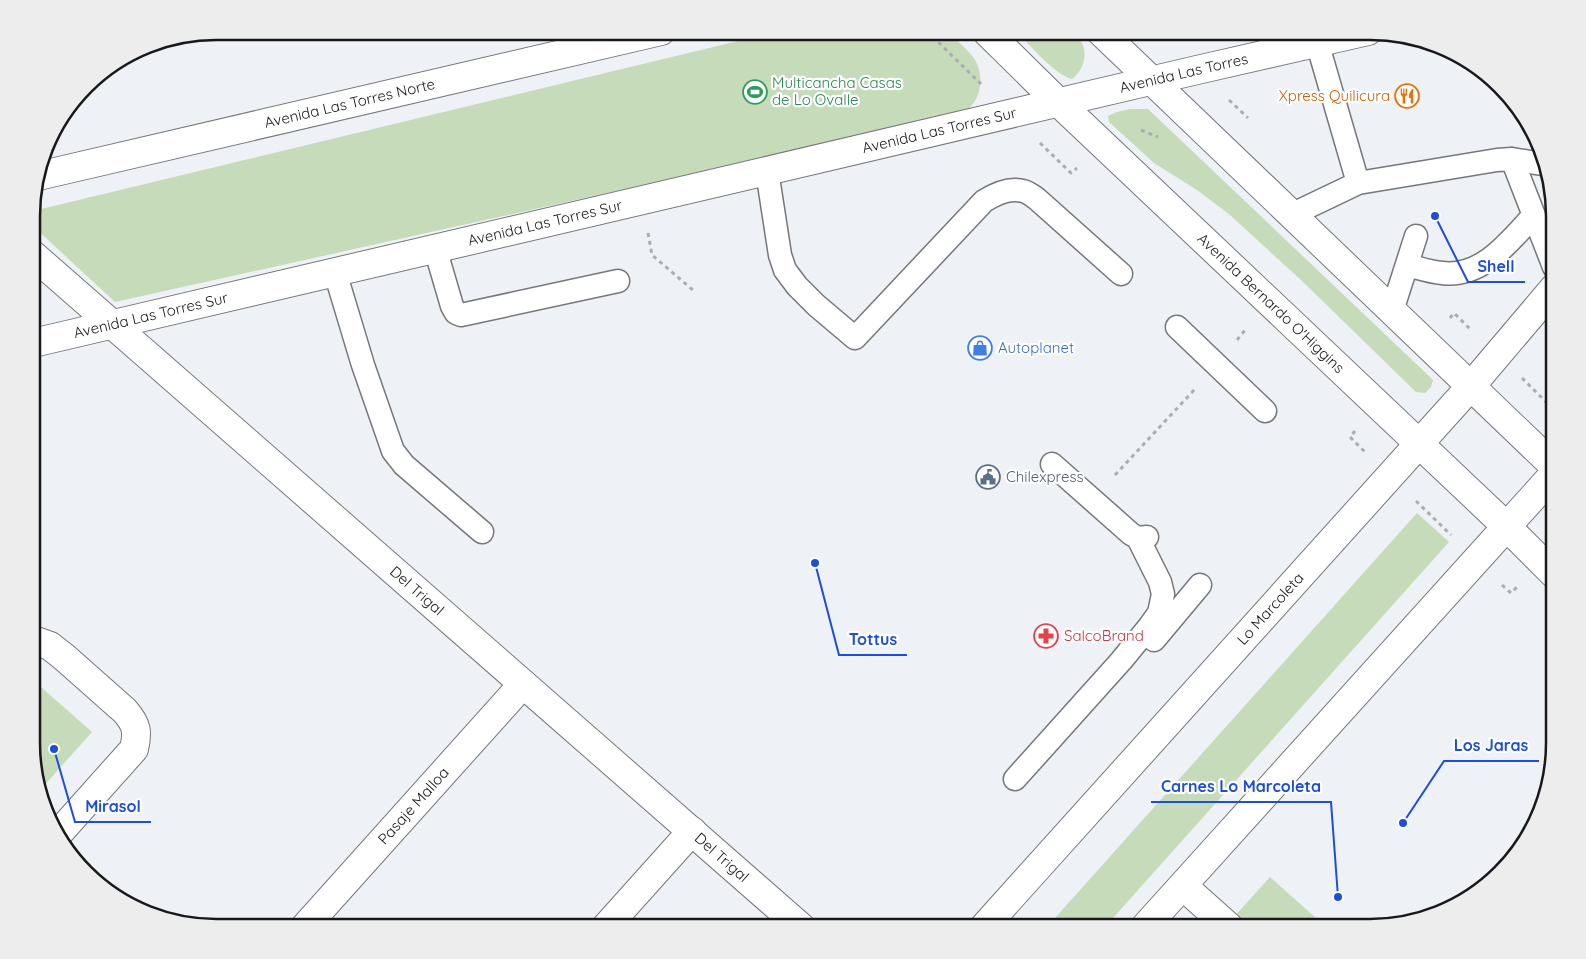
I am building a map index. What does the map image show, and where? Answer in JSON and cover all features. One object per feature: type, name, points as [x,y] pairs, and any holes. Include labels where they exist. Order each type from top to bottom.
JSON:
[{"type":"street","name":"Avenida Las Torres Norte","points":[[45,174],[623,40]]},
{"type":"street","name":"Avenida Bernardo O'Higgins","points":[[995,40],[1546,566]]},
{"type":"street","points":[[1109,40],[1546,458]]},
{"type":"street","name":"Avenida Las Torres","points":[[1058,102],[1326,40]]},
{"type":"street","name":"Avenida Las Torres Sur","points":[[40,341],[1058,102]]},
{"type":"street","name":"Del Trigal","points":[[40,261],[792,919]]},
{"type":"street","name":"Lo Marcoleta","points":[[992,919],[1471,386],[1546,297]]},
{"type":"street","points":[[1154,919],[1546,483]]},
{"type":"street","points":[[40,642],[50,646],[64,657],[126,711],[136,727],[137,736],[134,749],[63,829]]},
{"type":"street","name":"Pasaje Malloa","points":[[312,919],[523,684]]},
{"type":"street","points":[[613,919],[692,831]]},
{"type":"street","points":[[1183,886],[1220,919]]},
{"type":"lane","points":[[1317,42],[1358,183]]},
{"type":"lane","points":[[1512,159],[1546,246]]},
{"type":"lane","points":[[1291,215],[1358,183],[1436,175],[1497,160],[1512,159],[1538,163]]},
{"type":"lane","points":[[767,170],[780,255],[785,270],[797,286],[855,338],[984,201],[994,194],[1010,190],[1023,191],[1037,199],[1121,274]]},
{"type":"lane","points":[[1407,265],[1443,273],[1462,272],[1481,265],[1500,251],[1534,215]]},
{"type":"lane","points":[[1392,311],[1416,236]]},
{"type":"lane","points":[[434,248],[452,306],[456,313],[461,315],[618,281]]},
{"type":"lane","points":[[335,272],[363,365],[393,451],[404,465],[482,532]]},
{"type":"lane","points":[[1177,327],[1265,411]]},
{"type":"lane","points":[[1052,464],[1131,534],[1142,538],[1164,594],[1159,612],[1149,627],[1015,779],[1129,671],[1200,585]]},
{"type":"path","points":[[1071,173],[1124,122],[1162,139],[1248,118]]},
{"type":"path","points":[[641,200],[652,255],[694,291]]},
{"type":"path","points":[[1092,499],[1217,365],[1268,301]]},
{"type":"path","points":[[1426,343],[1454,313]]},
{"type":"path","points":[[1378,406],[1350,437],[1512,593]]},
{"type":"green space","points":[[743,40],[957,40],[970,54],[979,68],[980,88],[976,100],[968,109],[955,116],[115,302],[40,232],[40,209]]},
{"type":"green space","points":[[1025,40],[1080,40],[1085,53],[1082,67],[1072,79],[1058,72]]},
{"type":"green space","points":[[1130,109],[1148,109],[1430,377],[1433,380],[1431,387],[1425,393],[1416,392],[1302,281],[1230,215],[1197,190],[1154,163],[1109,122],[1108,116]]},
{"type":"green space","points":[[1417,513],[1449,542],[1112,919],[1054,919]]},
{"type":"green space","points":[[40,686],[92,732],[45,785],[40,755]]},
{"type":"green space","points":[[1270,877],[1317,919],[1232,919]]},
{"type":"place","name":"Multicancha Casas de Lo Ovalle","points":[[755,92]]},
{"type":"place","name":"Xpress Quilicura","points":[[1407,96]]},
{"type":"place","name":"Shell","points":[[1435,216]]},
{"type":"place","name":"Autoplanet","points":[[980,348]]},
{"type":"place","name":"Chilexpress","points":[[988,477]]},
{"type":"place","name":"Tottus","points":[[815,563]]},
{"type":"place","name":"SalcoBrand","points":[[1046,636]]},
{"type":"place","name":"Mirasol","points":[[54,749]]},
{"type":"place","name":"Los Jaras","points":[[1403,823]]},
{"type":"place","name":"Carnes Lo Marcoleta","points":[[1338,897]]}]
